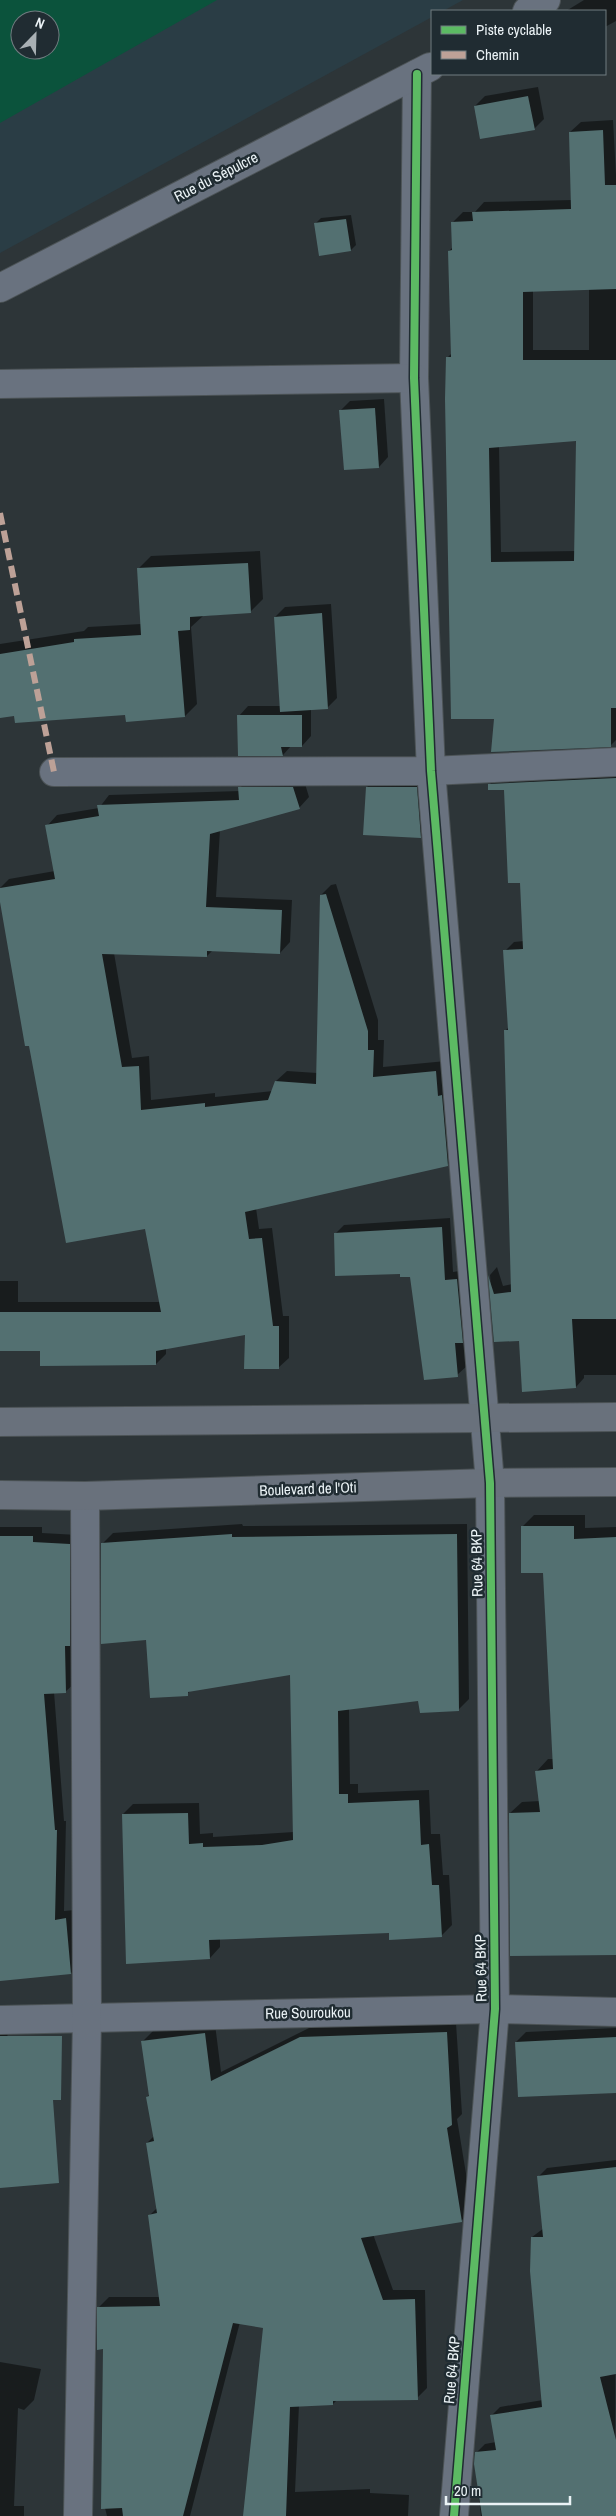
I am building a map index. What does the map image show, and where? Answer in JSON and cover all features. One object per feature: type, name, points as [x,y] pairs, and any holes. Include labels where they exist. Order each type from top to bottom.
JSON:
[{"type":"main road","points":[[0,1422],[616,1417]]},
{"type":"main road","name":"Boulevard de l'Oti","points":[[0,1495],[84,1496],[490,1483],[616,1482]]},
{"type":"street","points":[[528,10],[546,0]]},
{"type":"street","name":"Rue du Sépulcre","points":[[0,288],[425,70]]},
{"type":"street","name":"Rue 64 BKP","points":[[425,70],[414,378],[431,771],[490,1483],[495,2009],[454,2516]]},
{"type":"street","points":[[0,384],[414,378]]},
{"type":"street","points":[[54,772],[431,771],[616,762]]},
{"type":"street","points":[[78,2516],[87,2018],[84,1496]]},
{"type":"street","name":"Rue Souroukou","points":[[0,2020],[495,2009],[616,2012]]},
{"type":"shaded area","points":[[0,0],[463,0],[445,10],[431,10],[431,18],[0,253]]},
{"type":"green space","points":[[0,0],[217,0],[0,123]]},
{"type":"building","points":[[528,96],[535,130],[480,139],[474,106]]},
{"type":"building","points":[[603,130],[605,185],[616,185],[616,289],[523,292],[523,360],[616,360],[616,708],[611,708],[611,747],[491,752],[494,719],[451,719],[445,399],[446,357],[451,357],[448,251],[452,250],[451,222],[473,221],[472,212],[571,209],[569,132]],"holes":[[[576,441],[574,561],[491,562],[489,448]]]},
{"type":"building","points":[[346,219],[351,251],[319,256],[314,223]]},
{"type":"building","points":[[375,408],[379,468],[344,470],[339,410]]},
{"type":"building","points":[[248,563],[251,613],[190,617],[190,630],[178,631],[185,717],[126,722],[125,715],[15,723],[14,716],[0,718],[0,654],[74,642],[74,639],[141,635],[137,568]]},
{"type":"building","points":[[322,613],[328,709],[280,712],[274,617]]},
{"type":"building","points":[[237,715],[302,715],[302,747],[281,747],[283,756],[238,756]]},
{"type":"building","points":[[616,778],[616,1319],[572,1319],[576,1388],[522,1392],[519,1341],[494,1342],[488,1275],[494,1294],[511,1292],[504,1030],[508,1030],[503,950],[523,949],[520,883],[508,883],[504,790],[488,790],[488,784]]},
{"type":"building","points":[[238,787],[293,787],[300,809],[210,834],[206,907],[282,910],[280,954],[207,951],[207,957],[102,954],[122,1067],[139,1066],[141,1110],[205,1103],[205,1107],[268,1100],[275,1081],[316,1084],[320,895],[326,894],[368,1031],[368,1050],[374,1050],[373,1077],[436,1071],[438,1096],[442,1095],[448,1166],[245,1212],[249,1239],[262,1238],[273,1326],[279,1326],[279,1369],[244,1369],[245,1335],[156,1351],[156,1365],[40,1366],[40,1351],[0,1351],[0,1312],[161,1312],[145,1229],[66,1243],[29,1046],[25,1046],[0,902],[0,888],[55,879],[45,825],[99,816],[97,805],[239,800]]},
{"type":"building","points":[[366,787],[417,787],[421,838],[363,835]]},
{"type":"building","points":[[442,1227],[445,1280],[457,1279],[463,1343],[455,1343],[458,1377],[424,1380],[410,1277],[400,1277],[400,1274],[335,1276],[334,1233]]},
{"type":"building","points":[[521,1526],[574,1526],[574,1539],[616,1537],[616,1955],[510,1956],[509,1813],[540,1812],[535,1771],[553,1769],[543,1573],[521,1573]]},
{"type":"building","points":[[232,1534],[232,1537],[457,1534],[459,1711],[420,1713],[418,1701],[338,1711],[339,1794],[348,1794],[348,1803],[419,1800],[421,1845],[429,1844],[432,1885],[439,1885],[442,1937],[389,1940],[389,1933],[209,1940],[210,1959],[126,1964],[122,1814],[188,1813],[189,1844],[203,1843],[203,1847],[262,1845],[293,1840],[290,1675],[188,1692],[188,1696],[150,1698],[146,1640],[101,1644],[101,1543]]},
{"type":"building","points":[[0,1536],[33,1536],[33,1542],[70,1544],[70,1646],[65,1646],[66,1693],[44,1694],[55,1830],[57,1830],[55,1920],[66,1918],[71,1974],[0,1981]]},
{"type":"building","points":[[447,2032],[452,2125],[447,2128],[462,2222],[361,2238],[383,2300],[415,2299],[418,2400],[333,2401],[333,2405],[290,2407],[286,2516],[243,2516],[263,2328],[233,2323],[183,2516],[123,2516],[122,2508],[101,2509],[103,2349],[97,2350],[97,2307],[160,2306],[148,2215],[157,2213],[146,2143],[154,2141],[146,2097],[149,2096],[141,2041],[205,2033],[211,2081],[300,2037]]},
{"type":"building","points":[[0,2036],[62,2036],[61,2100],[53,2100],[59,2183],[0,2188]]},
{"type":"building","points":[[616,2037],[616,2093],[518,2097],[515,2042]]},
{"type":"building","points":[[616,2167],[616,2374],[600,2377],[616,2440],[616,2516],[482,2516],[474,2464],[475,2452],[496,2450],[490,2415],[542,2407],[530,2271],[531,2237],[543,2237],[537,2176]]},
{"type":"marked path","points":[[0,513],[54,772]]},
{"type":"cycle path","points":[[417,74],[414,378],[431,771],[490,1483],[495,2009],[454,2516]]}]
